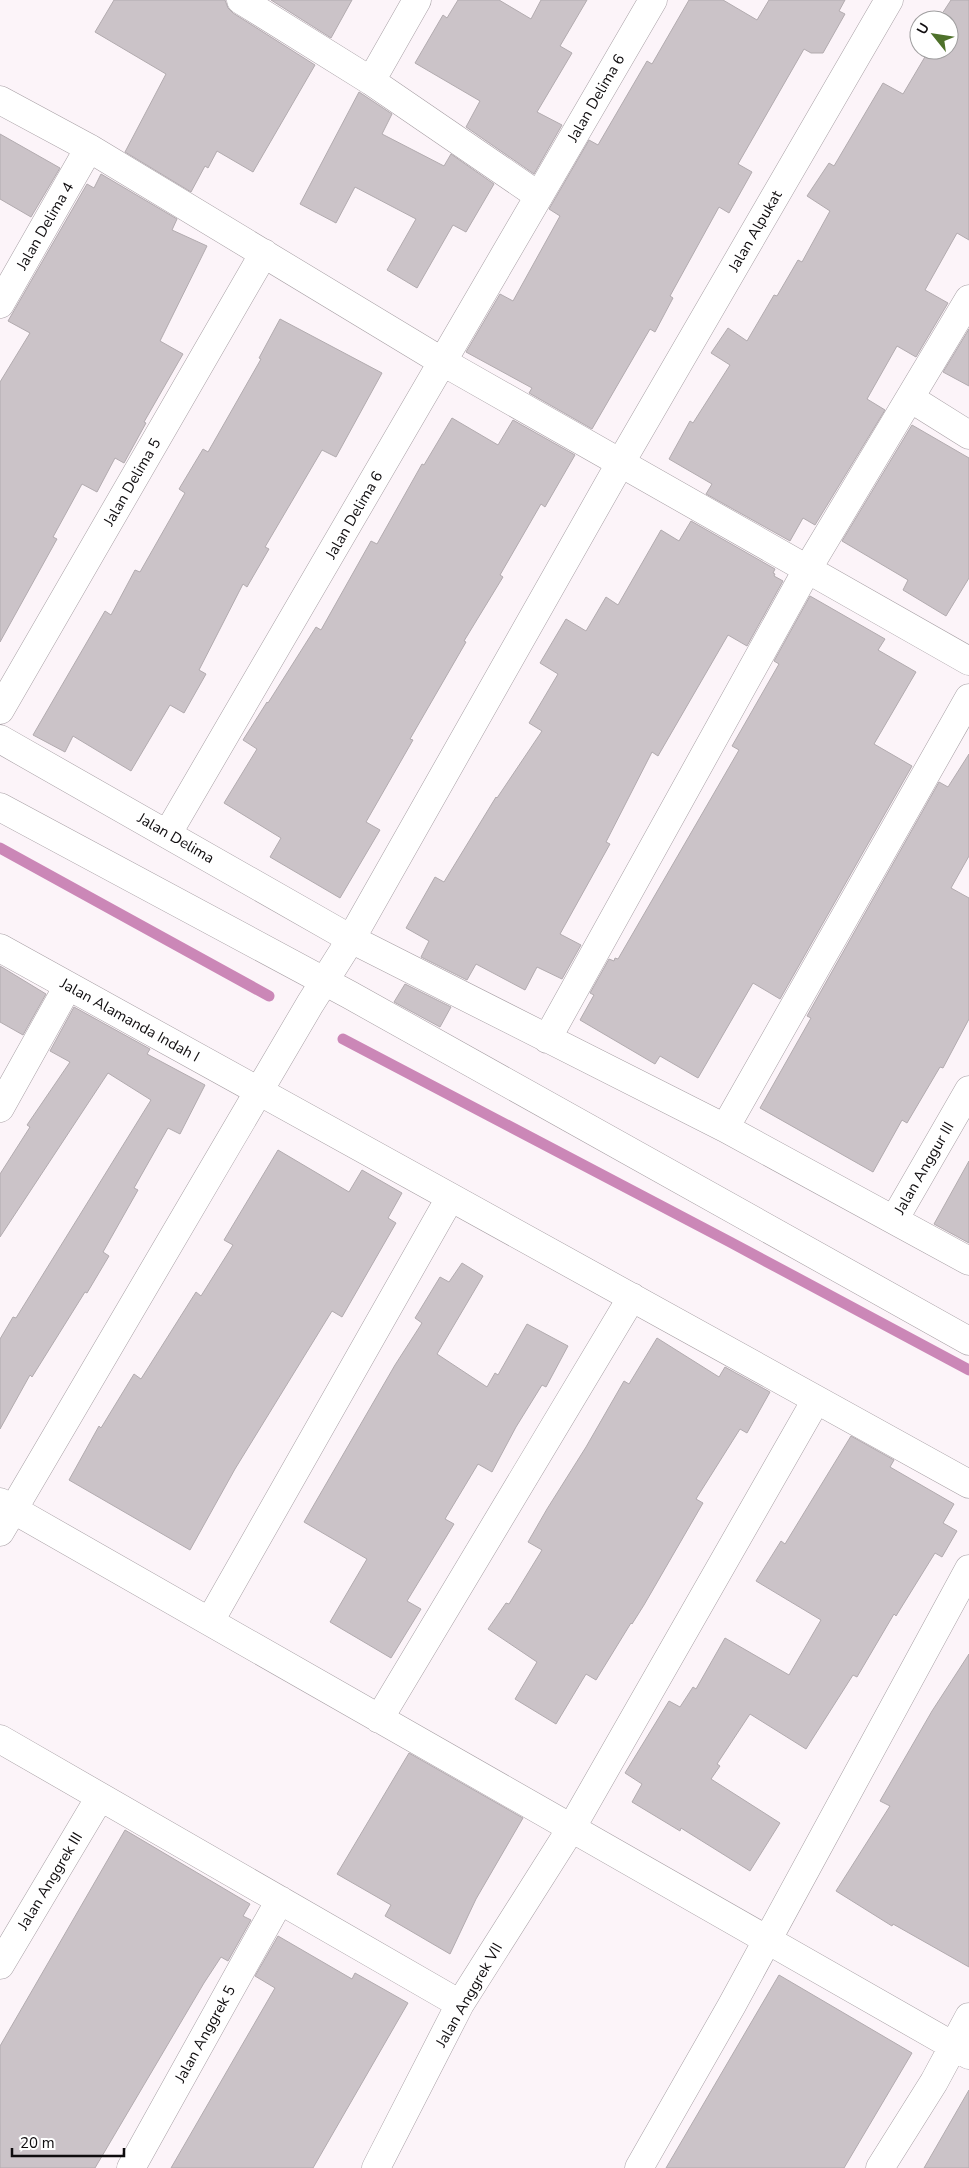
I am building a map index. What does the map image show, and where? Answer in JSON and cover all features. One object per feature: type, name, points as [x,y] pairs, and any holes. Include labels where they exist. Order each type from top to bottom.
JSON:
[{"type":"street","points":[[241,0],[371,80],[539,196]]},
{"type":"street","points":[[371,80],[417,0]]},
{"type":"street","name":"Jalan Delima 6","points":[[168,832],[653,0]]},
{"type":"street","name":"Jalan Alpukat","points":[[4,1515],[310,1004],[352,939],[620,462],[889,0]]},
{"type":"street","points":[[0,100],[89,148],[443,362],[969,661]]},
{"type":"street","name":"Jalan Delima 4","points":[[0,304],[89,148]]},
{"type":"street","name":"Jalan Delima 5","points":[[0,710],[264,253]]},
{"type":"street","points":[[547,1039],[808,568],[969,299]]},
{"type":"street","points":[[910,398],[969,435]]},
{"type":"street","points":[[725,1128],[969,698]]},
{"type":"street","name":"Jalan Delima","points":[[0,738],[168,832],[352,939],[725,1128],[969,1261]]},
{"type":"street","points":[[0,808],[324,981],[969,1341]]},
{"type":"street","name":"Jalan Alamanda Indah I","points":[[0,948],[969,1484]]},
{"type":"street","points":[[0,1108],[68,986]]},
{"type":"street","name":"Jalan Anggur III","points":[[894,1220],[969,1090]]},
{"type":"street","points":[[210,1621],[450,1198]]},
{"type":"street","points":[[379,1718],[632,1297]]},
{"type":"street","name":"Jalan Anggrek VII","points":[[376,2168],[460,2004],[572,1827],[816,1400]]},
{"type":"street","points":[[4,1515],[210,1621],[961,2050]]},
{"type":"street","points":[[639,2168],[732,2005],[969,1569]]},
{"type":"street","points":[[0,1739],[460,2004]]},
{"type":"street","name":"Jalan Anggrek III","points":[[0,1965],[100,1796]]},
{"type":"street","name":"Jalan Anggrek 5","points":[[131,2168],[280,1900]]},
{"type":"street","points":[[880,2168],[934,2082],[961,2050],[969,2017]]},
{"type":"building","points":[[114,0],[225,0],[228,8],[233,13],[315,65],[253,172],[217,151],[208,168],[205,166],[191,192],[125,152],[166,74],[95,32]]},
{"type":"building","points":[[271,0],[352,0],[331,38]]},
{"type":"building","points":[[458,0],[499,0],[531,19],[541,0],[587,0],[560,46],[572,53],[537,112],[562,125],[534,174],[466,127],[480,101],[415,63],[443,15],[447,18]]},
{"type":"building","points":[[689,0],[723,0],[757,20],[769,0],[845,0],[839,11],[845,14],[823,53],[811,53],[804,49],[738,164],[752,172],[729,213],[719,207],[670,296],[673,298],[655,332],[650,329],[592,429],[529,393],[532,388],[466,352],[500,294],[513,301],[560,216],[549,209],[589,140],[598,145],[647,61],[652,64]]},
{"type":"building","points":[[951,0],[969,0],[969,240],[957,233],[925,290],[948,303],[916,357],[897,346],[867,399],[885,410],[815,525],[803,518],[790,541],[706,494],[712,484],[669,459],[690,421],[693,423],[730,365],[711,353],[728,328],[747,341],[774,295],[777,296],[798,260],[802,262],[830,211],[807,196],[829,163],[834,166],[883,83],[903,94],[923,60],[959,60],[959,10],[944,10]]},
{"type":"building","points":[[359,92],[392,114],[382,134],[444,166],[451,154],[494,184],[466,232],[453,225],[417,288],[387,270],[416,219],[355,187],[336,223],[300,204]]},
{"type":"building","points":[[0,134],[60,168],[31,217],[0,199]]},
{"type":"building","points":[[101,174],[177,219],[172,230],[207,246],[160,341],[183,354],[144,422],[146,423],[124,463],[115,458],[97,492],[82,484],[53,537],[57,539],[0,642],[0,382],[30,333],[8,321],[87,184],[94,188]]},
{"type":"building","points":[[280,319],[382,373],[336,457],[322,450],[265,547],[269,549],[247,587],[243,584],[199,670],[206,674],[184,713],[170,705],[131,771],[73,736],[65,752],[33,735],[105,611],[111,615],[135,570],[140,572],[185,493],[179,489],[203,449],[208,452],[261,359],[259,358]]},
{"type":"building","points":[[969,329],[969,386],[943,372]]},
{"type":"building","points":[[452,418],[498,445],[513,420],[575,455],[545,507],[541,504],[500,575],[503,577],[464,641],[466,642],[410,739],[413,740],[366,822],[380,830],[340,898],[270,857],[281,838],[224,803],[257,749],[243,740],[316,627],[321,630],[371,541],[377,544],[422,464],[424,465]]},
{"type":"building","points":[[912,425],[969,458],[969,578],[946,616],[903,590],[908,580],[842,541]]},
{"type":"building","points":[[691,521],[775,569],[774,576],[783,581],[747,646],[728,635],[658,756],[652,752],[606,842],[610,844],[560,934],[581,945],[562,979],[537,967],[525,990],[476,964],[467,980],[421,957],[429,941],[406,928],[435,877],[444,882],[496,797],[542,731],[529,723],[558,674],[540,663],[566,619],[586,631],[606,597],[618,605],[661,530],[679,541]]},
{"type":"building","points":[[810,596],[885,639],[878,650],[916,672],[874,744],[912,766],[780,999],[753,983],[698,1078],[660,1056],[655,1064],[580,1020],[594,995],[590,993],[609,959],[614,961],[615,958],[618,959],[739,750],[732,746],[779,664],[774,661]]},
{"type":"building","points":[[969,754],[969,856],[951,888],[969,898],[969,1019],[943,1068],[940,1067],[907,1123],[902,1120],[873,1172],[760,1108],[811,1018],[807,1016],[939,782],[948,787]]},
{"type":"building","points":[[0,966],[46,994],[23,1035],[0,1022]]},
{"type":"building","points":[[405,984],[451,1007],[440,1027],[394,1002]]},
{"type":"building","points":[[74,1007],[150,1049],[147,1054],[205,1085],[180,1134],[168,1128],[134,1188],[138,1190],[103,1252],[109,1256],[32,1377],[30,1375],[0,1429],[0,1339],[13,1317],[16,1318],[151,1100],[108,1073],[0,1237],[0,1174],[30,1127],[27,1125],[70,1062],[50,1051]]},
{"type":"building","points":[[278,1150],[349,1192],[362,1170],[402,1193],[388,1218],[396,1223],[342,1317],[332,1311],[235,1469],[190,1550],[69,1480],[99,1426],[101,1428],[134,1374],[141,1379],[196,1292],[201,1296],[233,1245],[224,1240]]},
{"type":"building","points":[[969,1161],[969,1243],[934,1224]]},
{"type":"building","points":[[462,1263],[483,1276],[437,1354],[487,1387],[495,1373],[498,1375],[527,1324],[568,1346],[546,1387],[542,1385],[516,1427],[492,1472],[478,1464],[445,1519],[454,1524],[407,1601],[421,1609],[391,1658],[330,1622],[367,1559],[304,1522],[395,1365],[422,1323],[415,1318],[440,1277],[449,1282]]},
{"type":"building","points":[[657,1338],[719,1377],[725,1367],[770,1392],[747,1433],[740,1429],[696,1499],[703,1503],[644,1605],[596,1680],[586,1674],[556,1724],[515,1699],[537,1662],[488,1629],[506,1603],[509,1604],[542,1550],[528,1542],[547,1509],[624,1381],[629,1384]]},
{"type":"building","points":[[851,1436],[894,1460],[890,1467],[954,1504],[943,1523],[957,1531],[942,1557],[935,1553],[896,1616],[894,1614],[857,1677],[853,1675],[806,1749],[750,1714],[717,1764],[720,1766],[711,1779],[780,1823],[750,1871],[681,1828],[680,1831],[632,1802],[642,1784],[625,1773],[669,1701],[680,1707],[693,1687],[696,1689],[725,1638],[789,1675],[821,1620],[756,1581],[781,1541],[785,1544]]},
{"type":"building","points":[[969,1654],[969,1967],[893,1924],[892,1926],[836,1891],[890,1806],[880,1801],[932,1711]]},
{"type":"building","points":[[409,1753],[523,1818],[476,1899],[450,1954],[385,1916],[391,1905],[337,1874]]},
{"type":"building","points":[[125,1830],[250,1904],[243,1916],[251,1920],[228,1961],[221,1957],[204,1983],[95,2168],[0,2168],[0,2046]]},
{"type":"building","points":[[278,1936],[352,1979],[355,1973],[408,2003],[313,2168],[171,2168],[275,1988],[255,1976]]},
{"type":"building","points":[[779,1975],[912,2053],[844,2168],[666,2168]]},
{"type":"building","points":[[969,2090],[969,2168],[924,2168]]},
{"type":"waterway","points":[[0,848],[269,996]]},
{"type":"waterway","points":[[343,1039],[969,1370]]}]
